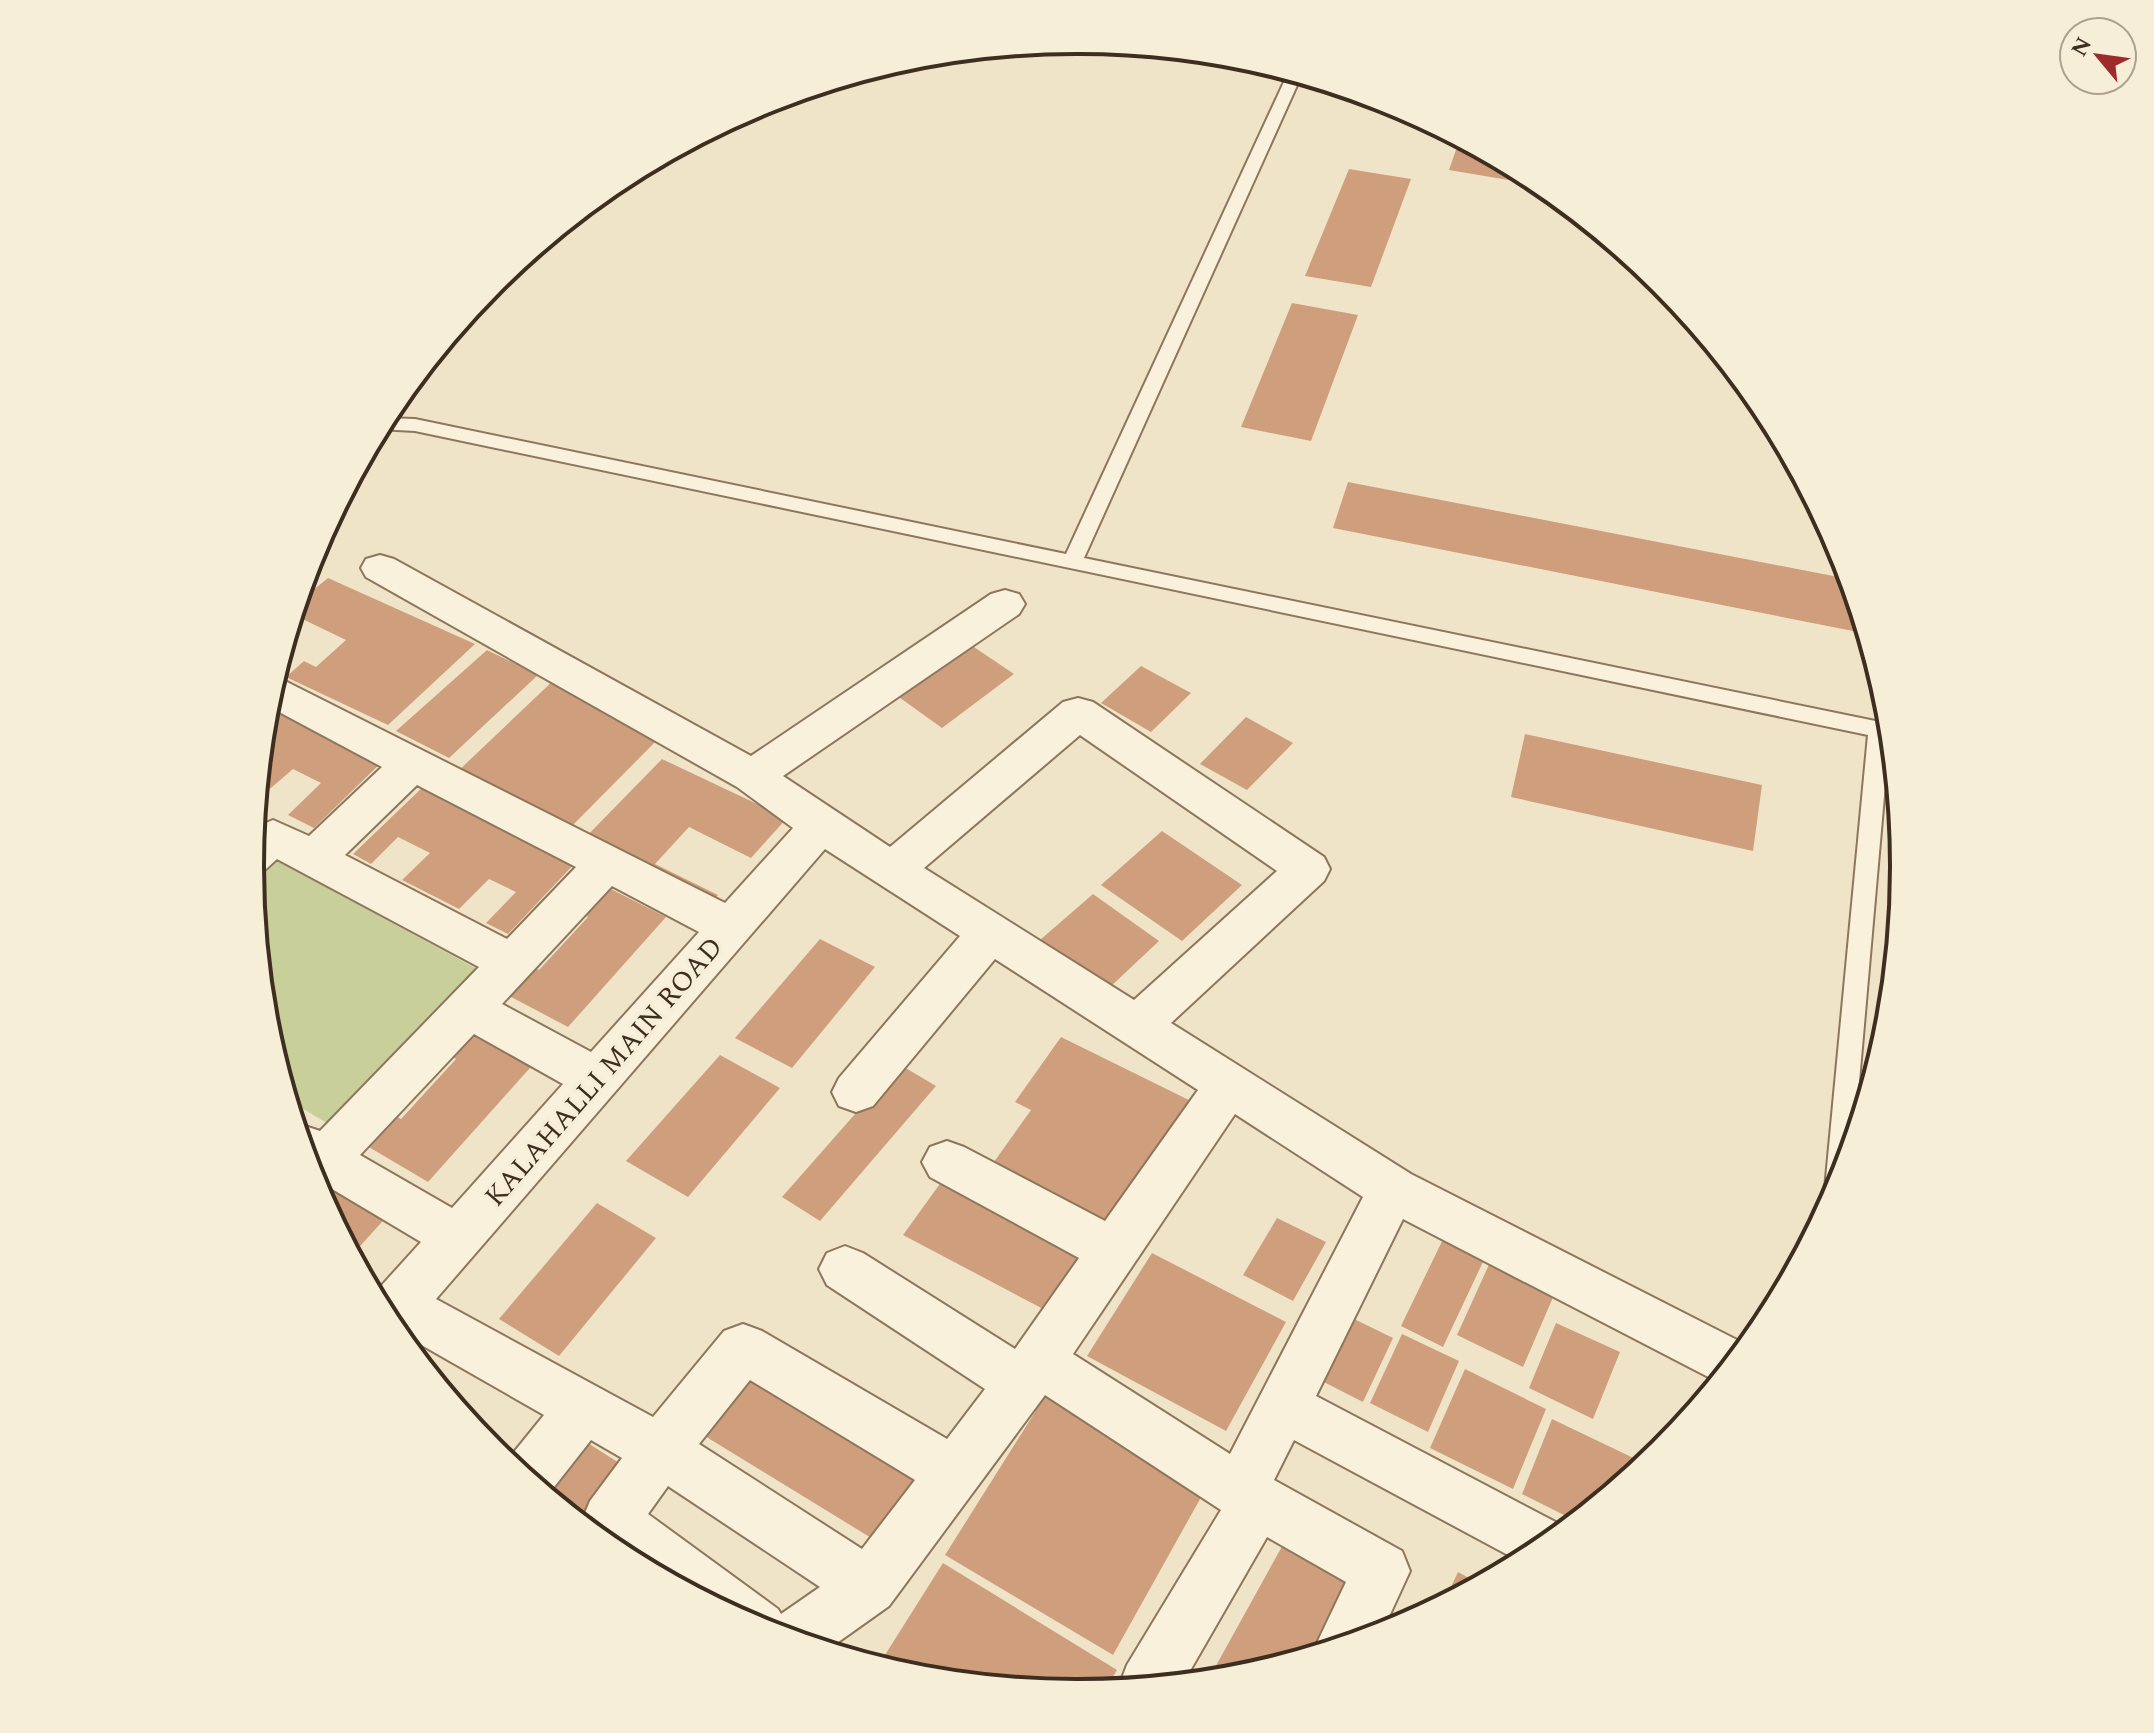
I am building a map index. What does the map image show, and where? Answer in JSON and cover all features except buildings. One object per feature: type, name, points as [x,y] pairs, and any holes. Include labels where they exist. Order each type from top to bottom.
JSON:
[{"type":"street","points":[[380,568],[752,776],[821,825],[1393,1189],[1722,1359]]},
{"type":"street","points":[[752,776],[1005,604]]},
{"type":"street","points":[[283,697],[731,927]]},
{"type":"street","points":[[892,870],[1078,713],[1308,869],[1137,1026]]},
{"type":"street","points":[[314,858],[412,764]]},
{"type":"street","name":"KALAHALLI MAIN ROAD","points":[[395,1308],[821,825]]},
{"type":"street","points":[[265,844],[273,837],[512,963]]},
{"type":"street","points":[[316,1150],[469,1008],[606,864]]},
{"type":"street","points":[[856,1092],[990,933]]},
{"type":"street","points":[[469,1008],[597,1079]]},
{"type":"street","points":[[805,1632],[869,1586],[1030,1372],[1228,1085]]},
{"type":"street","points":[[318,1156],[457,1237]]},
{"type":"street","points":[[947,1162],[1112,1250]]},
{"type":"street","points":[[1154,1675],[1248,1496],[1282,1406],[1393,1189]]},
{"type":"street","points":[[845,1269],[1382,1571],[1352,1631]]},
{"type":"street","points":[[400,1316],[661,1450],[869,1586]]},
{"type":"street","points":[[696,1583],[610,1520],[661,1450],[743,1348],[954,1473]]},
{"type":"street","points":[[1282,1406],[1533,1538]]},
{"type":"street","points":[[533,1470],[583,1408]]},
{"type":"lane","points":[[1072,562],[1291,83]]},
{"type":"lane","points":[[395,424],[415,425],[1878,729]]},
{"type":"lane","points":[[1842,1138],[1882,756]]},
{"type":"green space","points":[[278,861],[477,969],[327,1123],[302,1108],[292,1077],[271,973],[264,873]]}]
